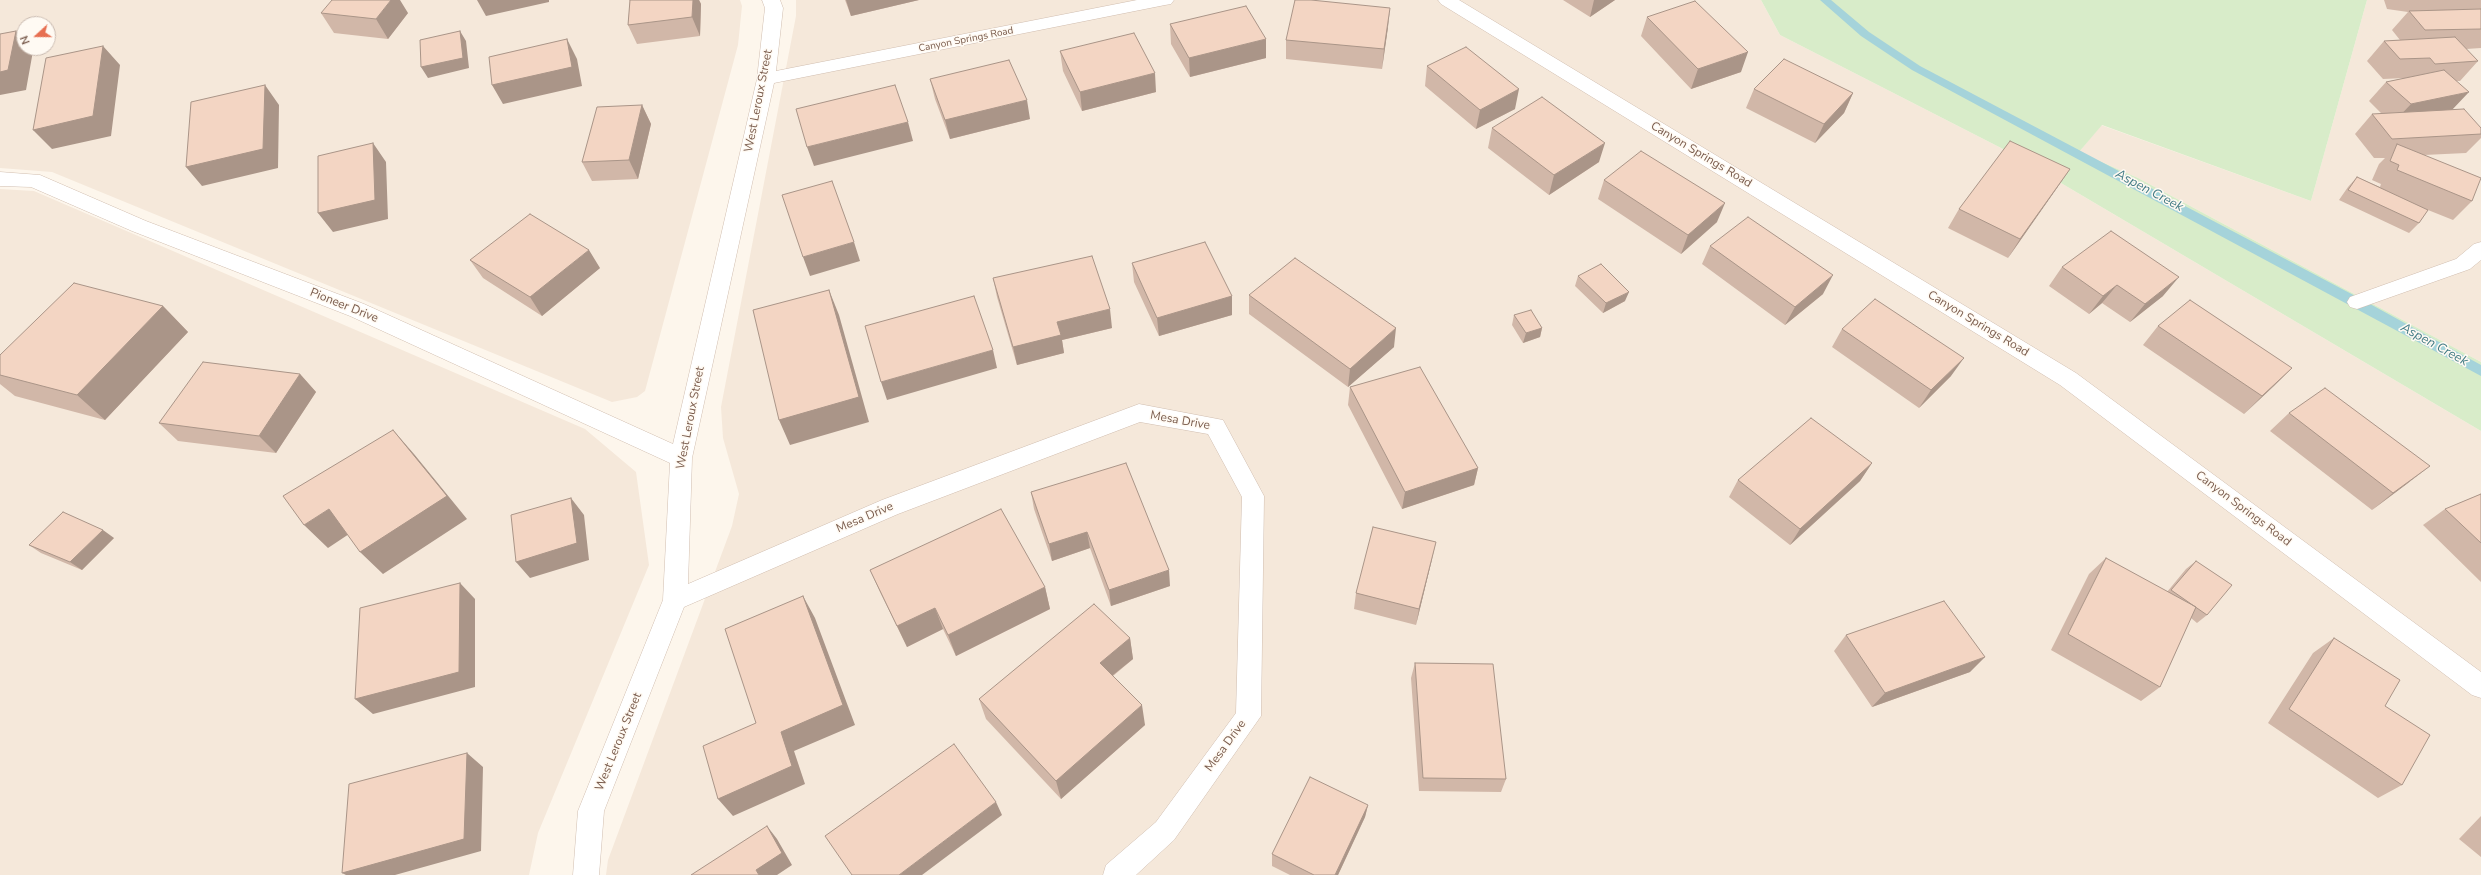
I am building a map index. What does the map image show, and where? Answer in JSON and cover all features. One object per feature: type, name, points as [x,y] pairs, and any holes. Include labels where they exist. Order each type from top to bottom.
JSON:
[{"type":"street","name":"West Leroux Street","points":[[586,875],[591,811],[675,600],[681,458],[766,80],[774,8],[771,0]]},
{"type":"street","name":"Canyon Springs Road","points":[[766,80],[1165,0]]},
{"type":"street","name":"Canyon Springs Road","points":[[1447,0],[2068,379],[2481,687]]},
{"type":"street","name":"Pioneer Drive","points":[[0,179],[33,180],[140,226],[357,310],[681,458]]},
{"type":"street","name":"Mesa Drive","points":[[675,600],[890,507],[1139,413],[1215,426],[1253,496],[1248,716],[1165,830],[1116,875]]},
{"type":"lane","points":[[2357,302],[2463,264],[2481,249]]},
{"type":"shaded area","points":[[0,0],[740,0],[742,6],[738,45],[645,391],[637,397],[612,402],[52,172],[0,168]]},
{"type":"shaded area","points":[[796,0],[1761,0],[1780,35],[2005,150],[2481,431],[2481,875],[606,875],[608,860],[732,526],[739,494],[723,438],[721,407],[796,16]]},
{"type":"shaded area","points":[[2367,0],[2481,0],[2481,362],[2138,178],[2079,152],[2101,125],[2311,201]]},
{"type":"shaded area","points":[[0,189],[34,191],[585,429],[636,472],[649,565],[538,833],[529,875],[0,875]]},
{"type":"green space","points":[[1761,0],[2367,0],[2311,201],[2102,125],[2079,152],[2138,178],[2481,362],[2481,431],[2005,150],[1780,35]]},
{"type":"building","points":[[332,0],[391,0],[376,19],[321,13]]},
{"type":"building","points":[[630,0],[693,0],[692,17],[628,25]]},
{"type":"building","points":[[1295,0],[1311,0],[1390,8],[1384,49],[1286,40]]},
{"type":"building","points":[[1695,1],[1748,52],[1698,69],[1647,17]]},
{"type":"building","points":[[1246,6],[1266,39],[1189,58],[1170,24]]},
{"type":"building","points":[[2481,9],[2481,29],[2425,30],[2409,11]]},
{"type":"building","points":[[16,31],[8,70],[0,72],[0,34]]},
{"type":"building","points":[[460,31],[463,58],[421,67],[420,40]]},
{"type":"building","points":[[1134,33],[1155,73],[1080,92],[1060,51]]},
{"type":"building","points":[[2455,37],[2478,61],[2435,64],[2430,58],[2400,59],[2384,41]]},
{"type":"building","points":[[567,39],[572,67],[492,85],[489,57]]},
{"type":"building","points":[[103,46],[93,116],[33,130],[46,58]]},
{"type":"building","points":[[1466,47],[1519,89],[1480,110],[1427,66]]},
{"type":"building","points":[[1784,59],[1853,93],[1824,124],[1754,89]]},
{"type":"building","points":[[1009,60],[1027,100],[945,120],[930,79]]},
{"type":"building","points":[[2444,70],[2469,92],[2411,104],[2386,82]]},
{"type":"building","points":[[265,85],[263,149],[186,167],[191,102]]},
{"type":"building","points":[[895,85],[908,122],[807,147],[796,109]]},
{"type":"building","points":[[1542,97],[1605,143],[1554,175],[1492,128]]},
{"type":"building","points":[[642,105],[629,160],[582,162],[597,107]]},
{"type":"building","points":[[2464,109],[2481,128],[2481,134],[2392,139],[2372,114]]},
{"type":"building","points":[[2010,141],[2070,169],[2020,239],[1959,209]]},
{"type":"building","points":[[373,143],[375,200],[318,213],[318,156]]},
{"type":"building","points":[[2397,144],[2481,178],[2472,201],[2397,170],[2399,165],[2390,161]]},
{"type":"building","points":[[1641,151],[1725,203],[1688,235],[1604,180]]},
{"type":"building","points":[[2357,177],[2428,210],[2419,223],[2348,190]]},
{"type":"building","points":[[832,181],[854,242],[803,257],[782,195]]},
{"type":"building","points":[[530,214],[589,250],[530,297],[470,260]]},
{"type":"building","points":[[1748,217],[1833,275],[1795,307],[1710,246]]},
{"type":"building","points":[[2111,231],[2179,277],[2145,304],[2117,285],[2103,296],[2062,267]]},
{"type":"building","points":[[1205,242],[1232,296],[1157,318],[1132,263]]},
{"type":"building","points":[[1092,256],[1110,309],[1057,322],[1061,335],[1013,347],[993,278]]},
{"type":"building","points":[[1295,258],[1396,328],[1350,369],[1249,295]]},
{"type":"building","points":[[1601,264],[1629,292],[1606,303],[1578,276]]},
{"type":"building","points":[[74,283],[163,306],[77,395],[0,375],[0,355]]},
{"type":"building","points":[[829,290],[859,397],[779,420],[753,310]]},
{"type":"building","points":[[974,296],[993,350],[881,382],[865,326]]},
{"type":"building","points":[[1875,299],[1964,358],[1931,390],[1842,329]]},
{"type":"building","points":[[2190,300],[2292,368],[2262,396],[2158,326]]},
{"type":"building","points":[[1531,310],[1542,328],[1526,333],[1514,315]]},
{"type":"building","points":[[203,362],[300,374],[259,436],[159,423]]},
{"type":"building","points":[[1420,367],[1478,468],[1405,492],[1350,387]]},
{"type":"building","points":[[2325,388],[2430,466],[2393,493],[2289,413]]},
{"type":"building","points":[[1811,418],[1872,463],[1800,529],[1738,480]]},
{"type":"building","points":[[393,430],[447,496],[360,552],[329,509],[304,525],[283,496]]},
{"type":"building","points":[[1126,463],[1169,570],[1109,590],[1087,532],[1049,544],[1031,492]]},
{"type":"building","points":[[2481,494],[2481,543],[2445,509]]},
{"type":"building","points":[[571,498],[577,543],[516,562],[511,515]]},
{"type":"building","points":[[1001,509],[1045,587],[948,635],[935,608],[897,626],[870,570]]},
{"type":"building","points":[[63,512],[103,530],[70,562],[29,545]]},
{"type":"building","points":[[1373,527],[1436,542],[1419,609],[1356,593]]},
{"type":"building","points":[[2106,558],[2196,607],[2160,687],[2068,634]]},
{"type":"building","points":[[2196,561],[2232,585],[2207,615],[2171,590]]},
{"type":"building","points":[[460,583],[459,672],[355,699],[360,608]]},
{"type":"building","points":[[803,596],[843,705],[781,732],[792,766],[718,799],[703,746],[756,723],[725,629]]},
{"type":"building","points":[[1944,601],[1985,657],[1885,693],[1846,635]]},
{"type":"building","points":[[1094,604],[1130,638],[1100,663],[1142,705],[1056,781],[979,699]]},
{"type":"building","points":[[2334,638],[2400,680],[2385,706],[2430,735],[2402,785],[2289,709]]},
{"type":"building","points":[[1415,663],[1493,664],[1506,779],[1423,778]]},
{"type":"building","points":[[954,744],[996,802],[899,875],[852,875],[825,836]]},
{"type":"building","points":[[467,753],[464,839],[342,873],[349,784]]},
{"type":"building","points":[[1310,777],[1368,805],[1335,875],[1314,875],[1272,854]]},
{"type":"building","points":[[767,826],[782,853],[756,870],[759,875],[691,875]]},
{"type":"waterway","name":"Aspen Creek","points":[[1825,0],[1865,34],[1916,68],[2357,302],[2481,371]]}]
